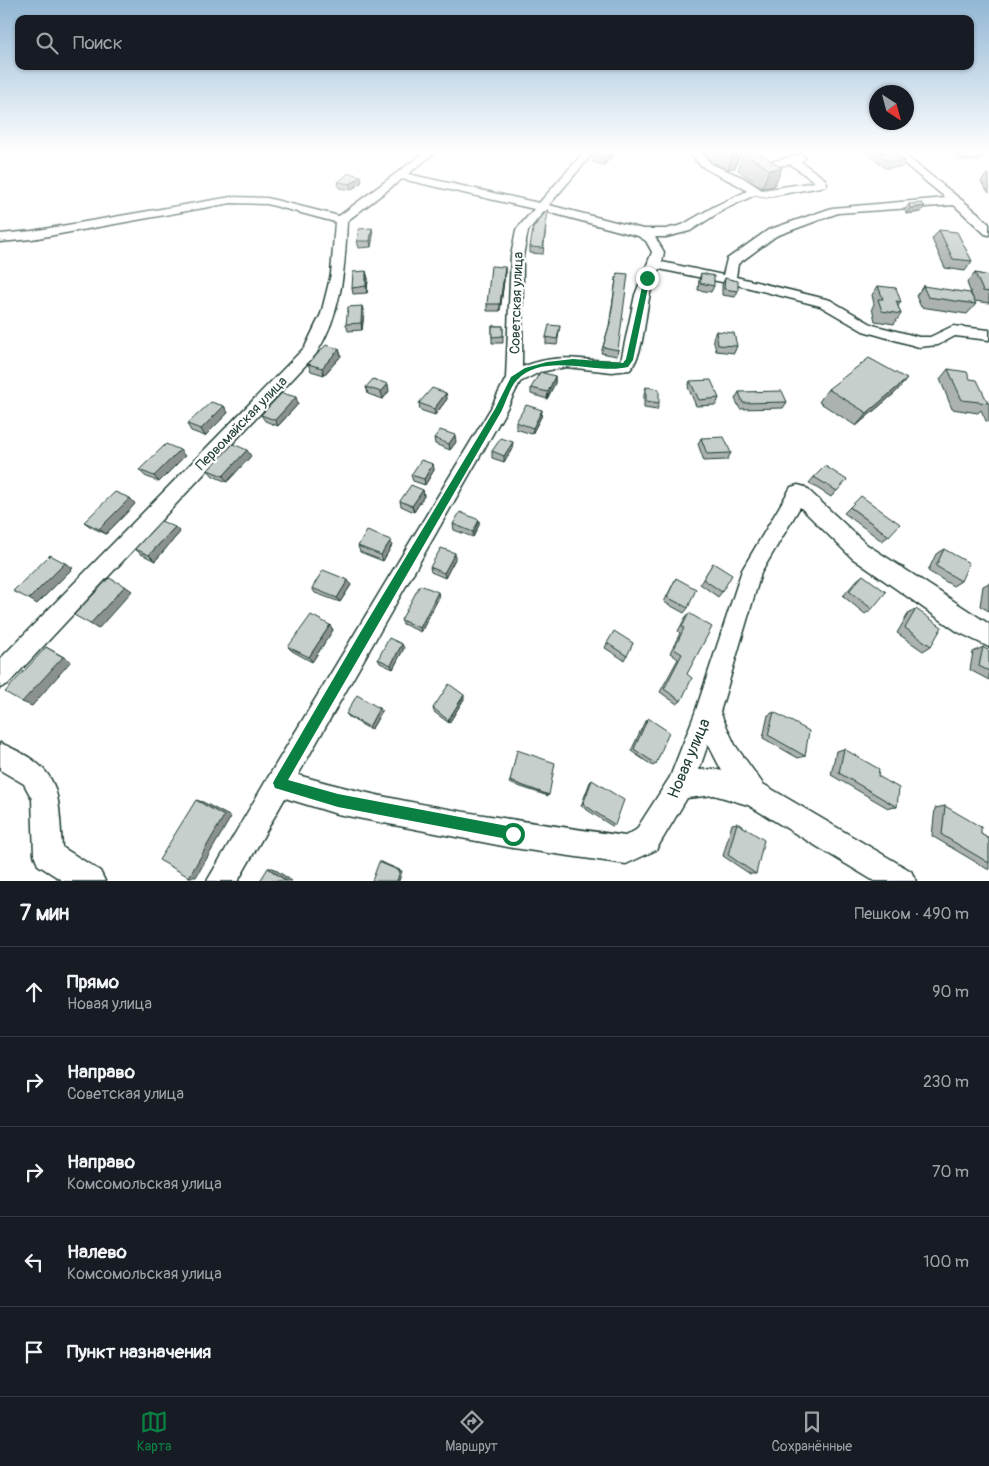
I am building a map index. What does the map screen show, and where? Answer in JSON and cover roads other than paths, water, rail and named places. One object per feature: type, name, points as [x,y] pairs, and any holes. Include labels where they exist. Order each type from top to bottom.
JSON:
[{"type":"street","points":[[0,238],[32,235],[231,200],[267,201],[341,220],[378,193]]},
{"type":"street","points":[[475,193],[583,216],[642,232],[677,231]]},
{"type":"street","name":"Советская улица","points":[[222,881],[363,636],[498,410],[514,378],[519,240],[522,230],[553,193]]},
{"type":"street","points":[[514,378],[528,370],[547,365],[573,362],[616,367],[625,366],[630,360],[647,278],[656,258],[677,231],[751,193]]},
{"type":"street","points":[[946,193],[989,231]]},
{"type":"street","points":[[729,280],[732,262],[759,241],[772,233],[836,210],[956,201]]},
{"type":"street","name":"Первомайская улица","points":[[0,676],[310,350],[328,314],[338,274],[341,220]]},
{"type":"street","points":[[642,232],[654,243],[656,258]]},
{"type":"street","points":[[656,258],[694,274],[729,280],[826,303],[868,328],[919,342],[933,342],[953,331],[989,336]]},
{"type":"street","name":"Новая улица","points":[[279,783],[357,804],[513,834],[626,850],[646,840],[680,785],[706,713],[752,570],[798,493],[859,551],[966,624],[989,636]]},
{"type":"street","points":[[706,713],[726,754],[754,793]]},
{"type":"street","points":[[0,756],[33,775],[45,796],[48,855],[90,881]]},
{"type":"street","points":[[680,785],[714,782],[754,793],[901,881]]}]
